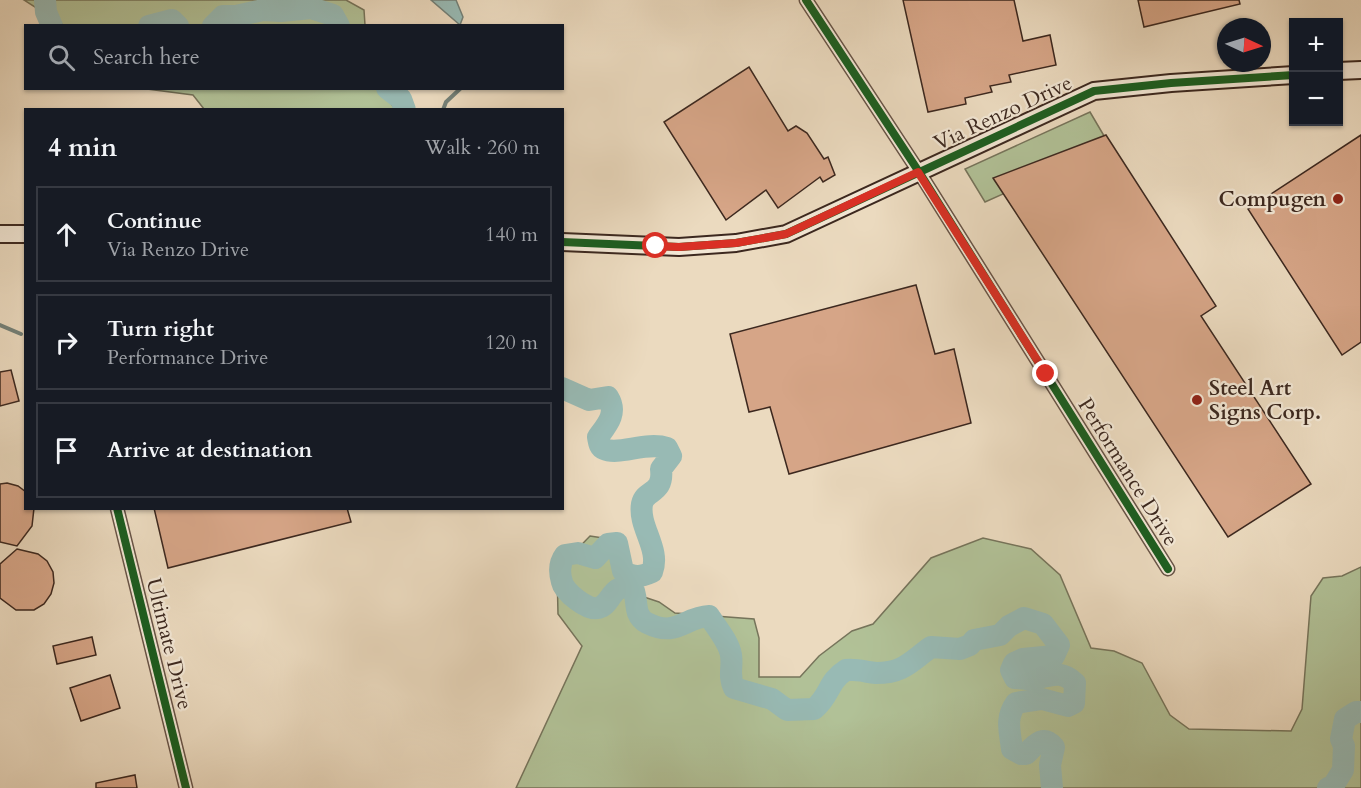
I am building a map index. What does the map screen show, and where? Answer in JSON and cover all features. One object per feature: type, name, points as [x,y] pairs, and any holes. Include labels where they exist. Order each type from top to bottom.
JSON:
[{"type":"street","name":"Performance Drive","points":[[806,0],[918,172],[1168,569]]},
{"type":"street","points":[[1343,71],[1361,70]]},
{"type":"street","name":"Via Renzo Drive","points":[[564,242],[679,247],[736,243],[786,234],[1094,92],[1171,83],[1289,75]]},
{"type":"street","points":[[0,234],[24,234]]},
{"type":"street","name":"Ultimate Drive","points":[[117,510],[186,788]]},
{"type":"green space","points":[[24,0],[346,0],[364,10],[365,24],[61,24]]},
{"type":"green space","points":[[155,90],[382,90],[394,108],[203,108],[193,95]]},
{"type":"green space","points":[[1090,112],[1110,146],[985,202],[965,169]]},
{"type":"green space","points":[[590,536],[616,540],[624,553],[623,578],[632,593],[659,602],[675,613],[754,619],[759,638],[759,677],[800,677],[819,656],[852,631],[873,624],[931,558],[983,538],[1031,549],[1060,575],[1091,648],[1114,651],[1142,663],[1170,715],[1189,729],[1291,731],[1302,709],[1311,596],[1323,578],[1342,576],[1361,567],[1361,788],[516,788],[582,646],[558,614],[557,570]]},
{"type":"water","points":[[431,0],[456,0],[463,17],[459,24]]},
{"type":"building","points":[[903,0],[1014,0],[1023,41],[1050,35],[1056,65],[1009,75],[1011,82],[990,86],[992,92],[965,98],[966,104],[928,112]]},
{"type":"building","points":[[1138,0],[1239,0],[1240,4],[1144,27]]},
{"type":"building","points":[[749,67],[788,131],[796,126],[807,133],[824,159],[828,157],[835,175],[823,182],[820,177],[778,208],[766,190],[726,220],[664,122]]},
{"type":"building","name":"Steel Art Signs Corp.","points":[[1106,135],[1216,306],[1201,316],[1311,484],[1228,537],[993,178]]},
{"type":"building","points":[[1361,135],[1361,342],[1342,355],[1248,209]]},
{"type":"building","points":[[916,285],[935,354],[954,349],[971,423],[789,474],[770,407],[749,412],[730,334]]},
{"type":"building","points":[[11,370],[19,401],[0,406],[0,372]]},
{"type":"building","points":[[7,483],[24,490],[24,510],[34,510],[32,526],[17,546],[0,542],[0,484]]},
{"type":"building","points":[[154,510],[348,510],[351,522],[168,568]]},
{"type":"building","points":[[17,549],[38,554],[47,561],[53,572],[54,583],[51,594],[44,604],[34,610],[16,610],[0,598],[0,564]]},
{"type":"building","points":[[92,637],[96,655],[57,664],[53,646]]},
{"type":"building","points":[[110,675],[120,708],[81,721],[70,688]]},
{"type":"building","points":[[135,775],[137,788],[96,788],[96,783]]},
{"type":"waterway","points":[[45,0],[46,12],[51,24]]},
{"type":"waterway","points":[[215,24],[223,16],[236,16],[263,10],[311,8],[333,15],[338,24]]},
{"type":"waterway","points":[[157,24],[172,20],[176,24]]},
{"type":"waterway","points":[[390,90],[401,99],[404,108]]},
{"type":"waterway","points":[[444,108],[446,102],[459,90]]},
{"type":"waterway","points":[[0,325],[21,334]]},
{"type":"waterway","points":[[564,389],[589,400],[608,397],[612,414],[598,437],[602,448],[617,451],[659,446],[667,448],[671,456],[661,469],[660,483],[657,488],[644,499],[642,504],[643,521],[654,555],[652,572],[638,576],[623,571],[617,543],[608,544],[595,558],[578,553],[565,555],[560,575],[567,591],[577,600],[588,607],[598,608],[603,606],[619,589],[632,586],[640,616],[657,627],[673,628],[700,617],[709,616],[730,650],[731,679],[734,688],[772,699],[787,710],[814,709],[824,699],[835,679],[846,670],[876,673],[894,671],[931,647],[960,649],[970,645],[974,640],[1000,635],[1009,626],[1024,618],[1043,624],[1059,645],[1054,656],[1023,659],[1014,663],[1011,670],[1015,678],[1035,679],[1052,675],[1069,678],[1075,683],[1074,703],[1068,706],[1042,699],[1016,703],[1010,714],[1009,725],[1012,749],[1021,754],[1026,754],[1036,744],[1043,741],[1054,747],[1050,765],[1052,788]]},
{"type":"waterway","points":[[1328,788],[1333,786],[1343,770],[1344,746],[1341,739],[1345,719],[1356,712],[1361,712]]},
{"type":"cycle path","points":[[806,0],[919,172],[1168,569]]},
{"type":"cycle path","points":[[564,242],[679,247],[736,243],[786,234],[1094,91],[1171,83],[1289,75]]},
{"type":"cycle path","points":[[117,510],[186,788]]},
{"type":"place","name":"Compugen","points":[[1338,199]]},
{"type":"place","name":"Steel Art Signs Corp.","points":[[1197,400]]},
{"type":"route","points":[[656,246],[679,247],[736,243],[786,234],[918,172],[1046,374]]}]
